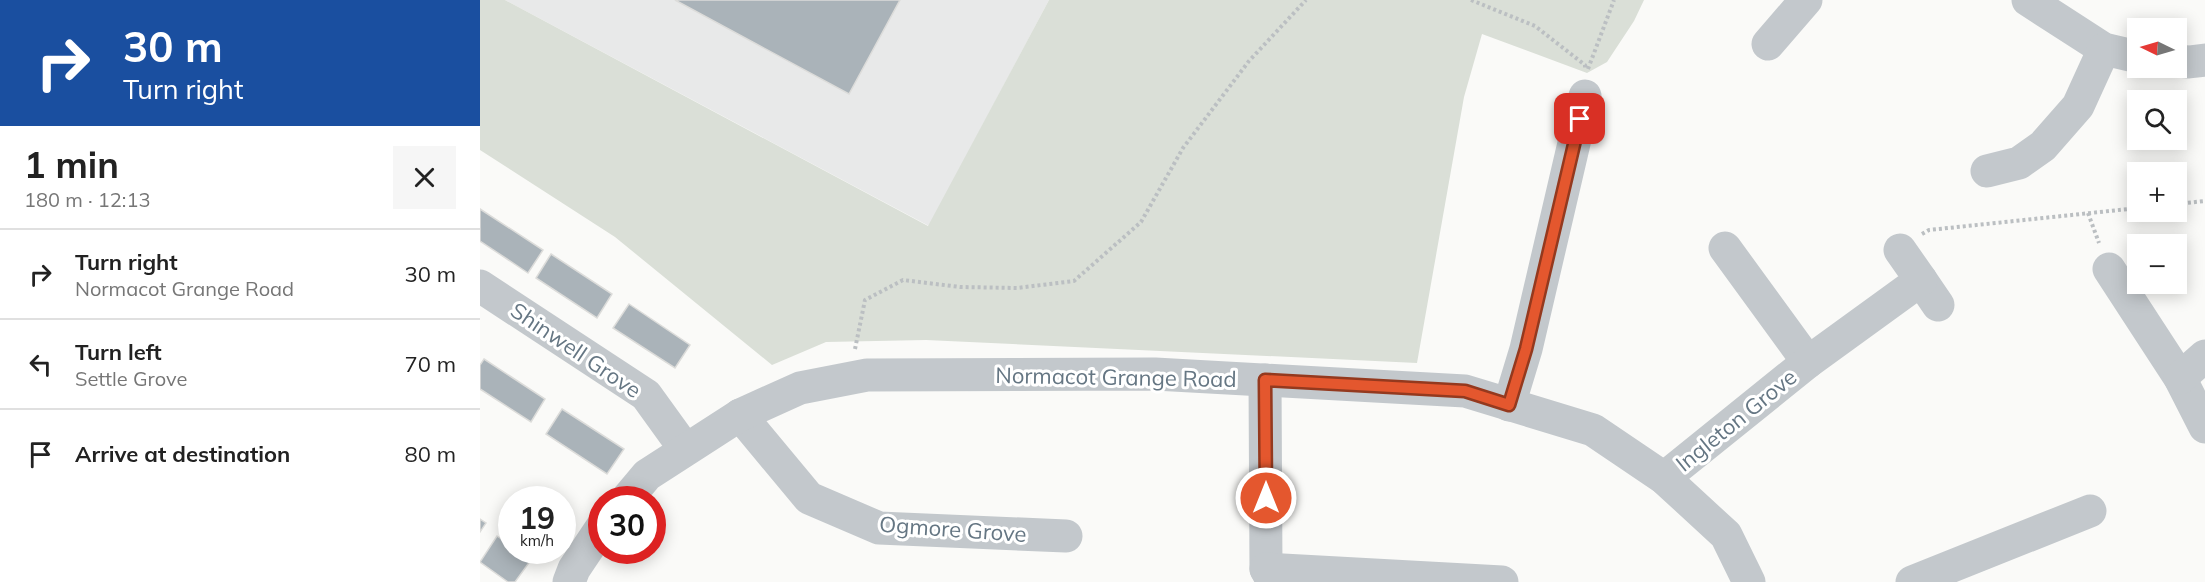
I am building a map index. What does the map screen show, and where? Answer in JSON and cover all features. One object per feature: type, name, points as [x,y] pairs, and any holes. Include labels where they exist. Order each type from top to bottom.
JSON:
[{"type":"street","points":[[1768,44],[1806,0]]},
{"type":"street","points":[[2028,0],[2104,49],[2127,54]]},
{"type":"street","points":[[1987,171],[2019,163],[2043,146],[2078,106],[2104,49]]},
{"type":"street","points":[[2187,62],[2205,60]]},
{"type":"street","points":[[1509,405],[1526,349],[1586,85]]},
{"type":"street","name":"Ingleton Grove","points":[[1725,248],[1808,362]]},
{"type":"street","name":"Ingleton Grove","points":[[1664,478],[1808,362],[1929,292],[1900,250]]},
{"type":"street","points":[[2109,269],[2180,378],[2205,428]]},
{"type":"street","name":"Shinwell Grove","points":[[480,286],[646,395],[685,449]]},
{"type":"street","points":[[2180,378],[2205,356]]},
{"type":"street","name":"Normacot Grange Road","points":[[638,486],[647,475],[740,415],[800,387],[867,375],[1155,375],[1465,391],[1593,430],[1664,478],[1726,535],[1749,582]]},
{"type":"street","points":[[1265,380],[1270,575],[1502,582]]},
{"type":"street","name":"Ogmore Grove","points":[[740,415],[809,498],[879,528],[1066,536]]},
{"type":"street","points":[[1912,582],[2090,511]]},
{"type":"street","points":[[569,582],[574,569],[588,548]]},
{"type":"path","points":[[849,378],[865,300],[903,280],[960,287],[1017,288],[1074,281],[1142,222],[1183,148],[1249,61],[1306,0]]},
{"type":"path","points":[[1471,0],[1535,26],[1585,65],[1586,85]]},
{"type":"path","points":[[1586,85],[1614,0]]},
{"type":"path","points":[[2187,203],[2205,201]]},
{"type":"path","points":[[1929,230],[2127,209]]},
{"type":"shaded area","points":[[480,0],[505,0],[928,226],[1049,0],[1644,0],[1634,21],[1607,62],[1587,73],[1482,34],[1464,97],[1417,363],[926,340],[826,342],[772,365],[615,237],[480,150]]},
{"type":"shaded area","points":[[505,0],[1049,0],[929,226]]},
{"type":"building","points":[[675,0],[900,0],[849,94]]},
{"type":"building","points":[[480,209],[543,250],[528,273],[480,241]]},
{"type":"building","points":[[551,254],[612,294],[597,318],[536,278]]},
{"type":"building","points":[[629,304],[690,345],[675,368],[613,328]]},
{"type":"building","points":[[484,359],[545,399],[531,422],[480,389],[480,365]]},
{"type":"building","points":[[562,409],[624,449],[607,474],[546,434]]},
{"type":"building","points":[[480,519],[486,523],[480,532]]},
{"type":"building","points":[[497,536],[498,564],[528,564],[515,582],[508,582],[480,562]]},
{"type":"route","points":[[1266,498],[1265,380],[1465,391],[1509,405],[1526,349],[1580,119]]}]
